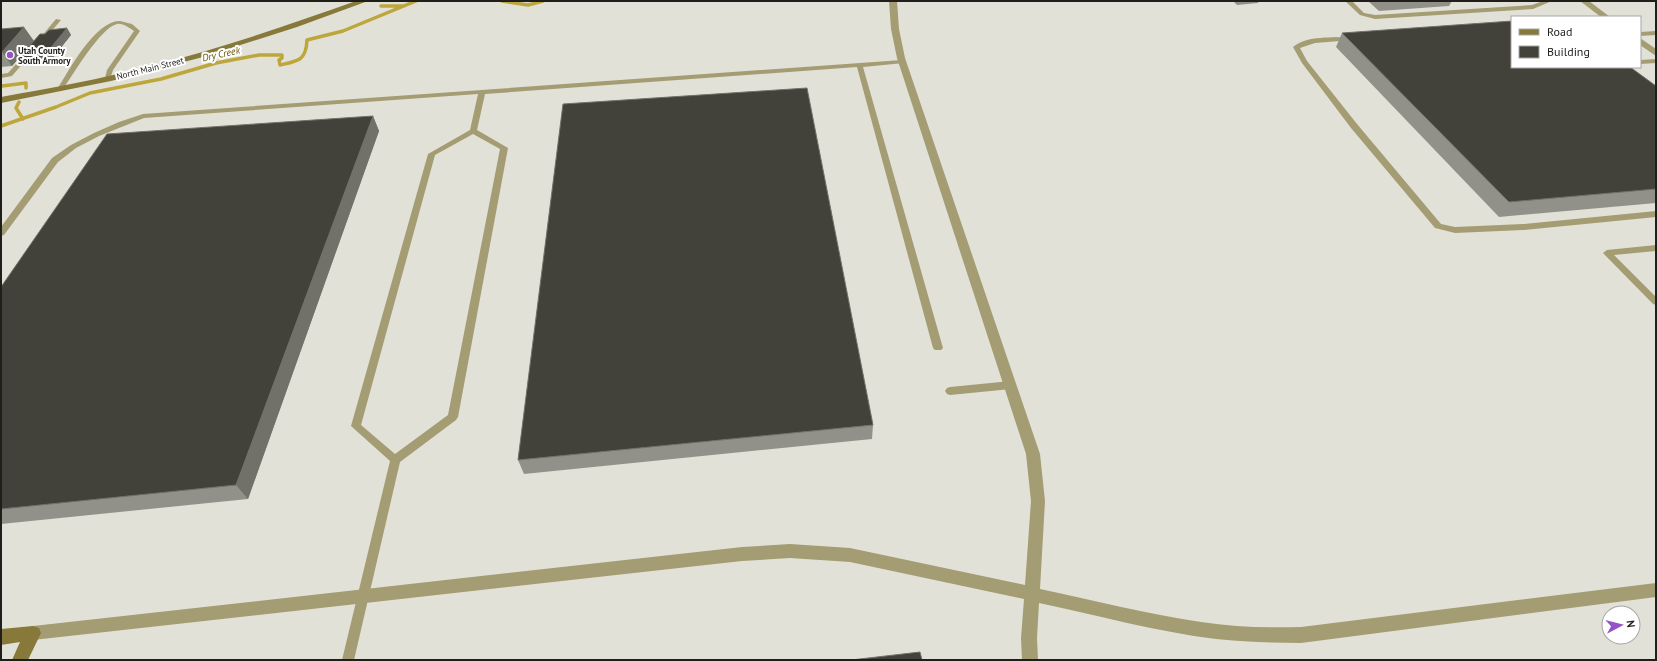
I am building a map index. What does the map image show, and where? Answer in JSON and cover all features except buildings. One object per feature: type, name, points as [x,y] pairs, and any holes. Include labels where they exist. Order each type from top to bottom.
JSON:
[{"type":"street","name":"North Main Street","points":[[1,100],[175,63],[254,39],[364,1]]},
{"type":"street","points":[[893,1],[896,38],[902,62],[1033,454],[1037,479],[1038,525],[1029,638],[1030,660]]},
{"type":"street","points":[[1584,1],[1605,16]]},
{"type":"street","points":[[1641,42],[1656,53]]},
{"type":"street","points":[[1,637],[742,554],[790,552],[850,555],[1211,631],[1269,636],[1301,635],[1656,590]]},
{"type":"street","points":[[20,660],[33,633]]},
{"type":"lane","points":[[1348,1],[1362,14],[1375,17],[1533,7],[1549,1]]},
{"type":"lane","points":[[38,43],[58,20]]},
{"type":"lane","points":[[62,88],[74,67],[104,29],[115,23],[131,25],[137,30],[110,70],[108,78]]},
{"type":"lane","points":[[1641,34],[1656,33]]},
{"type":"lane","points":[[1357,38],[1302,43],[1296,47],[1304,62],[1354,126],[1438,226],[1455,230],[1522,227],[1656,214]]},
{"type":"lane","points":[[1,76],[10,75],[33,48]]},
{"type":"lane","points":[[1641,62],[1656,61]]},
{"type":"lane","points":[[1,233],[60,155],[76,145],[137,118],[164,114],[902,62]]},
{"type":"lane","points":[[860,66],[938,348]]},
{"type":"lane","points":[[395,460],[356,426],[432,154],[473,130],[482,92]]},
{"type":"lane","points":[[348,660],[395,460],[453,416],[504,148],[473,130]]},
{"type":"lane","points":[[1656,248],[1607,253],[1656,302]]},
{"type":"lane","points":[[950,391],[1011,386]]},
{"type":"waterway","name":"Dry Creek","points":[[404,6],[416,1]]},
{"type":"waterway","name":"Dry Creek","points":[[502,1],[528,5],[543,1]]},
{"type":"waterway","points":[[381,6],[404,6]]},
{"type":"waterway","name":"Dry Creek","points":[[23,119],[90,93],[161,79],[216,63],[259,55],[282,55],[282,58],[279,60],[280,65],[296,61],[303,56],[307,40],[343,31],[404,6]]},
{"type":"waterway","points":[[2,86],[26,83],[26,88]]},
{"type":"waterway","points":[[19,102],[16,108],[23,119]]},
{"type":"waterway","name":"Dry Creek","points":[[1,126],[23,119]]},
{"type":"place","name":"Utah County South Armory","points":[[10,55]]}]
